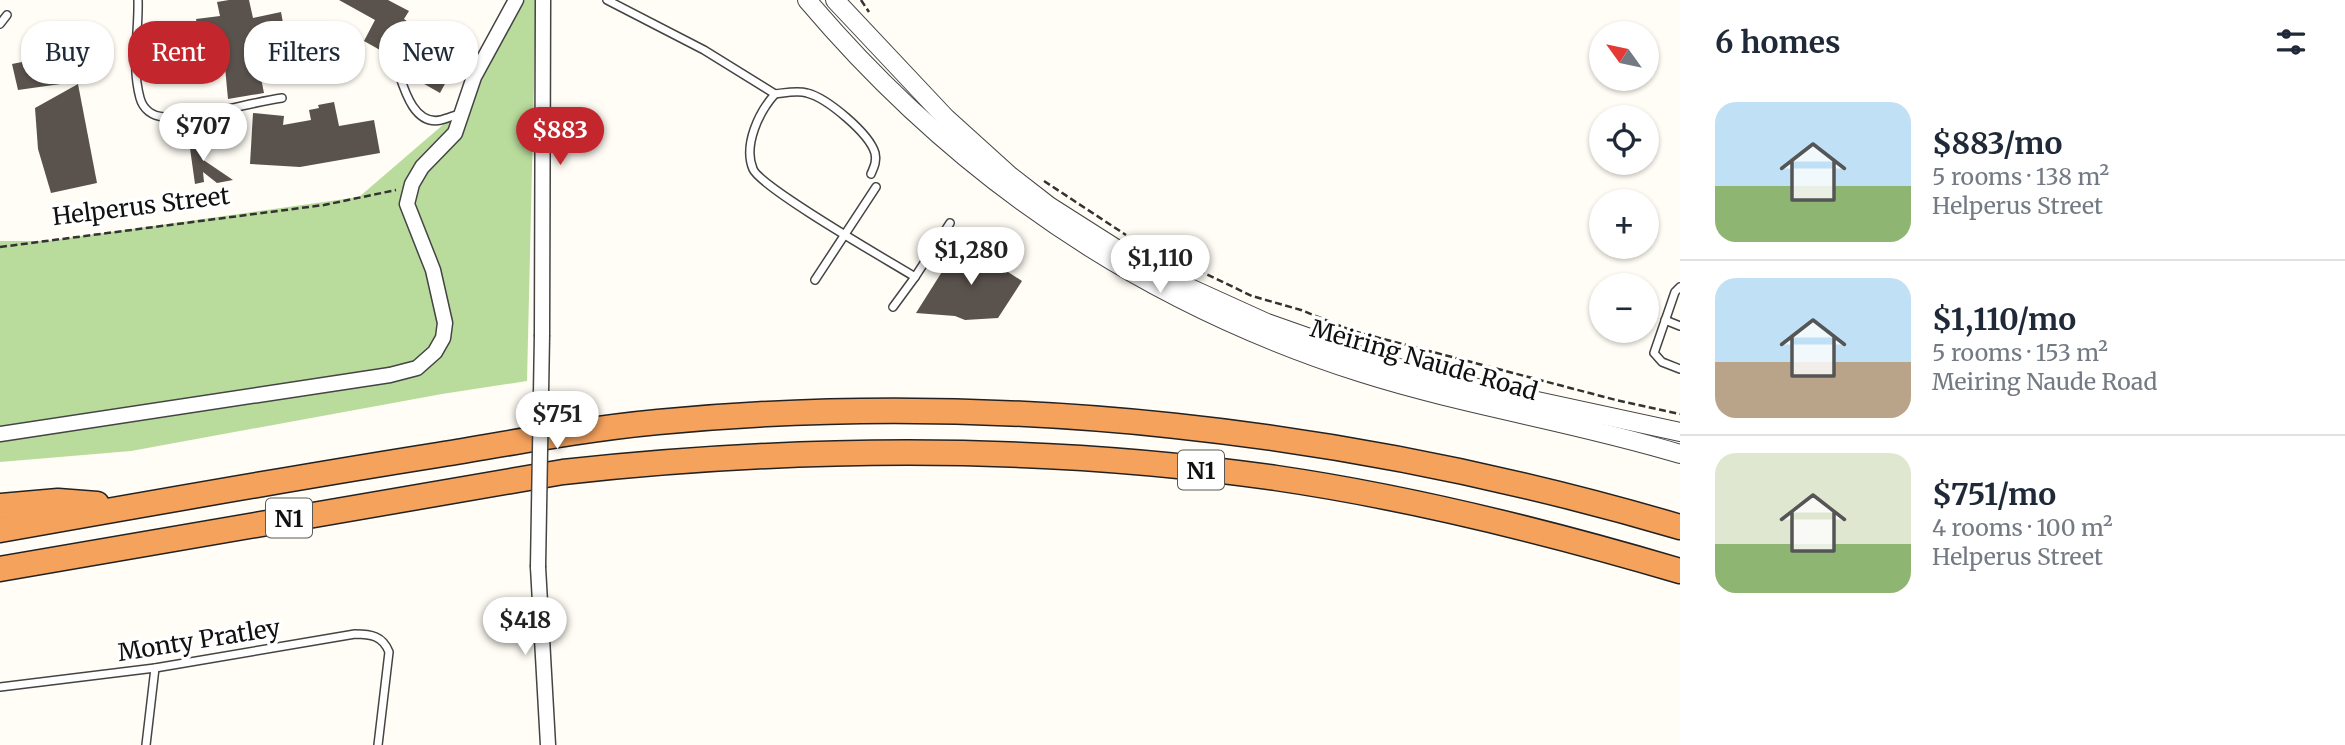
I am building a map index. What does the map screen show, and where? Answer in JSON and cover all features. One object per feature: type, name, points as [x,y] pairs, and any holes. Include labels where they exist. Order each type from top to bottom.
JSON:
[{"type":"highway","name":"N1","points":[[0,530],[289,479],[656,422],[858,412],[1004,413],[1119,421],[1383,455],[1525,484],[1680,527]]},
{"type":"highway","name":"N1","points":[[0,569],[563,472],[635,464],[822,452],[960,452],[1076,457],[1276,478],[1495,520],[1680,571]]},
{"type":"highway","points":[[0,506],[58,501],[125,508]]},
{"type":"highway","points":[[0,582],[74,568],[110,549]]},
{"type":"street","points":[[0,434],[172,410],[417,368],[435,352],[443,338],[445,323],[433,270],[407,204],[412,184],[422,167],[455,134],[474,77],[516,0]]},
{"type":"street","points":[[543,0],[538,567],[548,745]]},
{"type":"street","name":"Meiring Naude Road","points":[[807,0],[873,72],[927,125],[981,171],[1098,254],[1159,289],[1224,321],[1362,373],[1680,454]]},
{"type":"street","name":"Meiring Naude Road","points":[[835,0],[946,118],[1009,175],[1049,206],[1170,279],[1268,323],[1375,361],[1436,379],[1680,432]]},
{"type":"lane","points":[[138,0],[136,68],[139,95],[142,104],[150,112],[163,117],[180,116],[282,97]]},
{"type":"lane","points":[[607,0],[704,50],[775,94],[807,93],[831,105],[866,138],[873,149],[876,160],[871,174]]},
{"type":"lane","points":[[0,24],[7,15]]},
{"type":"lane","points":[[402,84],[407,99],[421,116],[439,121],[463,113]]},
{"type":"lane","points":[[775,94],[765,105],[753,134],[751,159],[754,172],[782,195],[915,277]]},
{"type":"lane","points":[[815,280],[876,187]]},
{"type":"lane","points":[[893,307],[950,223]]},
{"type":"lane","points":[[1680,286],[1675,292],[1654,353],[1662,362],[1680,369]]},
{"type":"lane","points":[[1665,320],[1680,326]]},
{"type":"lane","name":"Monty Pratley","points":[[0,687],[155,668],[355,634],[372,635],[382,640],[389,659],[378,745]]},
{"type":"lane","points":[[146,745],[155,668]]},
{"type":"path","points":[[860,0],[871,13]]},
{"type":"path","points":[[1043,180],[1134,240],[1252,296],[1301,310],[1353,331],[1427,352],[1680,414]]},
{"type":"path","name":"Helperus Street","points":[[0,247],[324,205],[412,184]]},
{"type":"green space","points":[[525,0],[536,0],[527,381],[131,451],[0,462],[0,241],[47,241],[359,197],[452,117],[473,84],[478,84],[478,75]]},
{"type":"building","points":[[249,0],[253,18],[281,12],[283,21],[244,21],[244,84],[262,84],[264,93],[228,99],[230,21],[196,19],[220,16],[217,2]]},
{"type":"building","points":[[339,0],[388,0],[409,11],[404,19],[407,21],[379,21],[379,49],[365,42],[375,20]]},
{"type":"building","points":[[21,62],[21,84],[61,84],[18,90],[12,64]]},
{"type":"building","points":[[78,84],[97,183],[51,193],[38,149],[35,108]]},
{"type":"building","points":[[424,84],[445,84],[440,93]]},
{"type":"building","points":[[334,102],[339,126],[374,120],[380,153],[300,167],[250,164],[253,113],[284,116],[283,125],[311,120],[309,110]]},
{"type":"building","points":[[232,114],[234,126],[207,130],[206,120]]},
{"type":"building","points":[[199,132],[202,159],[233,180],[217,183],[203,172],[204,182],[195,184],[188,134]]},
{"type":"building","points":[[962,240],[980,252],[984,246],[1007,267],[1005,270],[1022,281],[998,318],[965,320],[955,316],[916,313]]}]
